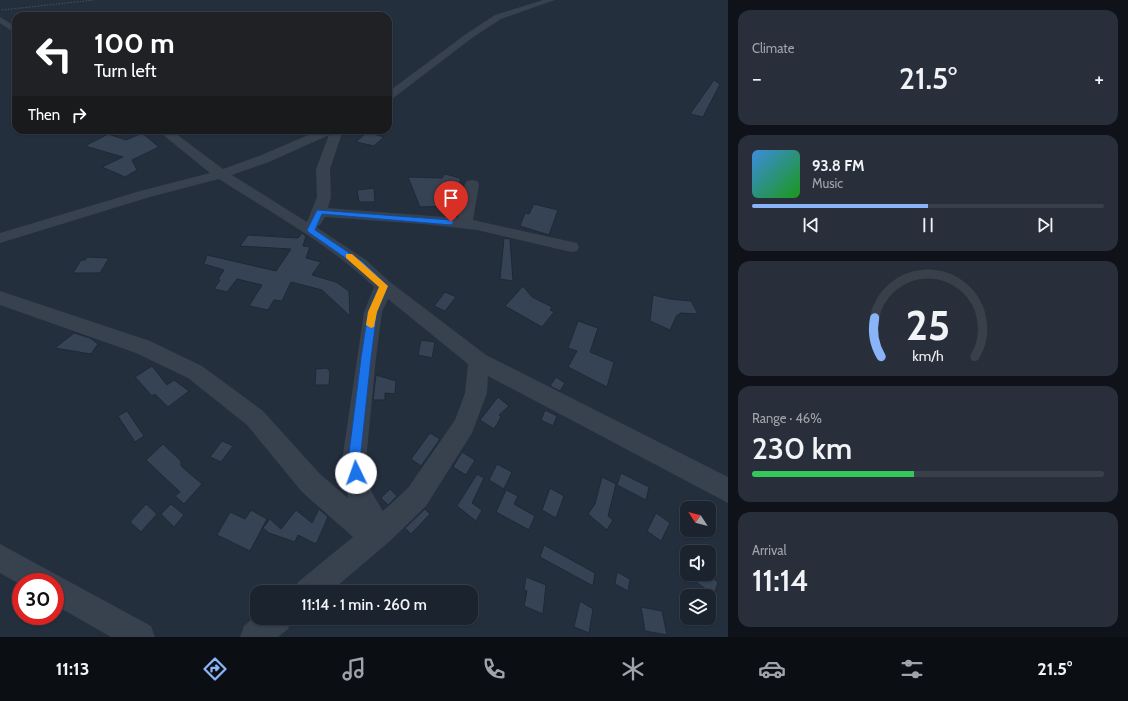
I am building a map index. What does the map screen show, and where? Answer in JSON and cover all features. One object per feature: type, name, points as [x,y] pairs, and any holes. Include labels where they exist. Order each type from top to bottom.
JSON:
[{"type":"street","points":[[392,94],[498,16],[551,0]]},
{"type":"street","points":[[0,19],[12,28]]},
{"type":"street","points":[[168,134],[221,174],[311,230],[360,264],[384,286],[479,361],[728,490]]},
{"type":"street","points":[[0,238],[145,194],[221,174],[264,159],[321,134]]},
{"type":"street","points":[[311,230],[320,212],[324,197],[323,169],[336,134]]},
{"type":"street","points":[[464,224],[472,184]]},
{"type":"street","points":[[320,212],[464,224],[572,247]]},
{"type":"street","points":[[378,535],[360,497],[354,461],[373,312],[384,286]]},
{"type":"street","points":[[0,298],[143,347],[194,372],[255,418],[311,484],[378,535]]},
{"type":"street","points":[[317,585],[378,535],[418,497],[464,426],[476,393],[479,361]]},
{"type":"street","points":[[0,558],[27,573]]},
{"type":"street","points":[[64,594],[140,637]]},
{"type":"street","points":[[255,637],[269,625]]},
{"type":"path","points":[[0,10],[94,0]]},
{"type":"building","points":[[714,80],[720,84],[703,117],[690,114]]},
{"type":"building","points":[[108,134],[126,140],[143,134],[159,147],[132,160],[137,170],[125,177],[102,167],[123,157],[85,146]]},
{"type":"building","points":[[365,134],[374,134],[384,137],[374,146],[356,142]]},
{"type":"building","points":[[445,174],[460,178],[461,195],[457,216],[447,215],[449,206],[420,207],[408,177],[442,178]]},
{"type":"building","points":[[374,188],[375,202],[359,202],[357,190]]},
{"type":"building","points":[[534,204],[558,210],[549,235],[520,226],[525,213],[529,214]]},
{"type":"building","points":[[302,233],[306,236],[303,246],[310,247],[306,258],[321,262],[312,275],[336,282],[349,291],[350,316],[322,290],[291,282],[282,301],[274,300],[268,310],[249,306],[262,285],[237,279],[227,292],[214,289],[224,270],[204,264],[207,255],[276,271],[291,249],[240,246],[248,235],[298,238]]},
{"type":"building","points":[[504,238],[510,239],[513,281],[500,279]]},
{"type":"building","points":[[87,257],[109,258],[100,273],[73,273],[81,260],[85,260]]},
{"type":"building","points":[[523,286],[532,297],[552,307],[550,310],[554,312],[542,327],[505,306]]},
{"type":"building","points":[[445,292],[456,297],[445,311],[434,306]]},
{"type":"building","points":[[653,295],[670,299],[691,301],[698,314],[680,313],[677,315],[670,330],[650,321]]},
{"type":"building","points":[[578,321],[598,328],[590,352],[614,362],[607,387],[568,367],[577,351],[568,348]]},
{"type":"building","points":[[74,333],[90,338],[98,344],[91,354],[55,348]]},
{"type":"building","points":[[421,340],[435,342],[432,358],[418,355]]},
{"type":"building","points":[[152,366],[167,385],[174,380],[189,391],[168,407],[155,394],[152,396],[135,377]]},
{"type":"building","points":[[328,368],[328,370],[330,370],[329,385],[315,385],[316,369]]},
{"type":"building","points":[[376,375],[396,381],[395,394],[385,393],[385,400],[373,400]]},
{"type":"building","points":[[556,377],[565,383],[560,391],[550,386]]},
{"type":"building","points":[[498,397],[509,406],[499,415],[501,417],[494,429],[480,420]]},
{"type":"building","points":[[545,410],[557,416],[553,426],[541,420]]},
{"type":"building","points":[[127,411],[144,436],[135,442],[118,416]]},
{"type":"building","points":[[430,433],[440,439],[421,466],[411,459]]},
{"type":"building","points":[[222,441],[233,446],[221,462],[210,457]]},
{"type":"building","points":[[163,444],[181,461],[181,466],[202,484],[184,504],[175,496],[180,492],[146,460]]},
{"type":"building","points":[[462,452],[475,460],[466,475],[453,467]]},
{"type":"building","points":[[497,464],[512,472],[504,489],[489,480]]},
{"type":"building","points":[[621,473],[649,487],[646,500],[617,485]]},
{"type":"building","points":[[477,474],[484,478],[472,503],[482,510],[476,521],[457,506]]},
{"type":"building","points":[[602,477],[616,484],[608,516],[613,520],[607,530],[588,514],[595,504]]},
{"type":"building","points":[[550,488],[564,496],[556,518],[542,510]]},
{"type":"building","points":[[390,489],[397,496],[388,505],[381,498]]},
{"type":"building","points":[[506,490],[518,496],[514,504],[535,516],[529,530],[496,512]]},
{"type":"building","points":[[146,504],[157,514],[141,532],[130,522]]},
{"type":"building","points":[[171,504],[184,515],[174,527],[161,514]]},
{"type":"building","points":[[319,509],[328,517],[316,544],[298,535],[295,542],[269,533],[263,528],[270,519],[281,529],[296,510],[312,523]]},
{"type":"building","points":[[425,509],[430,514],[411,534],[405,528]]},
{"type":"building","points":[[251,510],[267,519],[250,551],[217,535],[230,512],[245,519]]},
{"type":"building","points":[[656,513],[670,523],[661,541],[647,531]]},
{"type":"building","points":[[544,545],[595,573],[593,586],[540,557]]},
{"type":"building","points":[[617,572],[630,579],[628,591],[615,584]]},
{"type":"building","points":[[526,577],[546,585],[543,614],[524,606],[527,591],[524,590]]},
{"type":"building","points":[[695,581],[716,581],[718,582],[716,589],[706,589]]},
{"type":"building","points":[[580,601],[593,609],[589,633],[574,627]]},
{"type":"building","points":[[641,607],[662,611],[667,635],[645,631]]},
{"type":"slow traffic","points":[[349,256],[384,286],[373,312],[371,325]]},
{"type":"route","points":[[356,473],[354,461],[366,358],[373,312],[384,286],[360,264],[311,230],[320,212],[451,222]]}]
